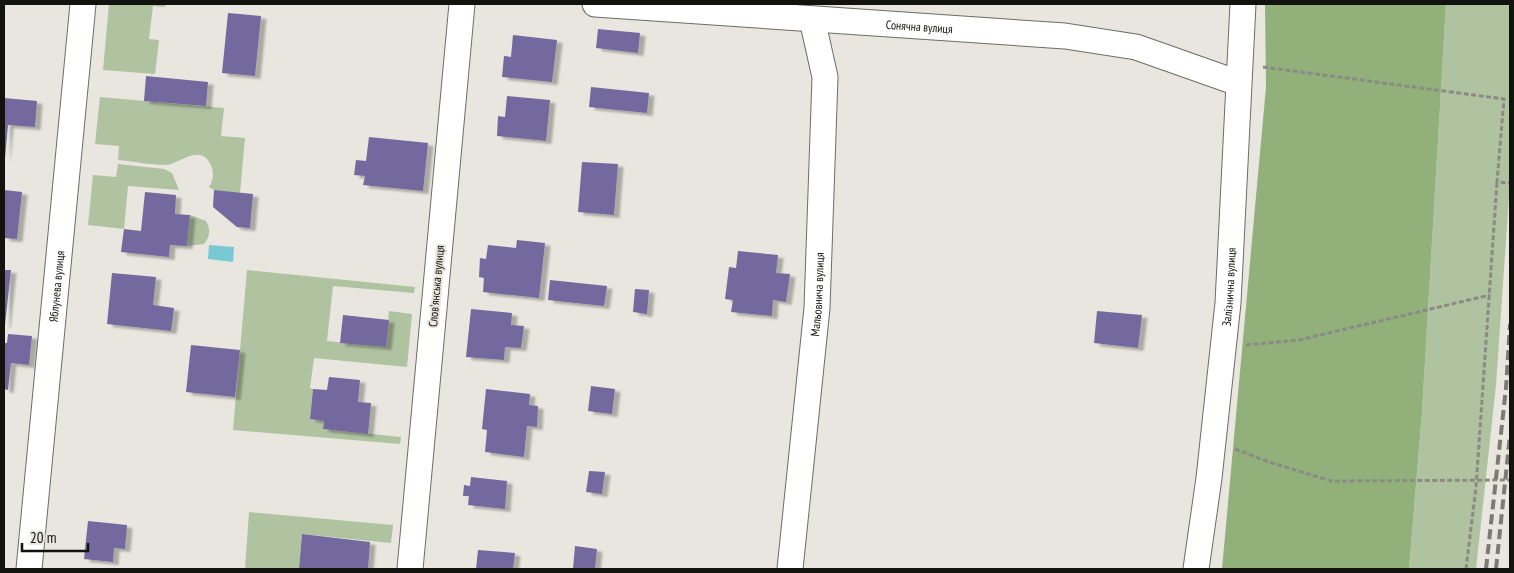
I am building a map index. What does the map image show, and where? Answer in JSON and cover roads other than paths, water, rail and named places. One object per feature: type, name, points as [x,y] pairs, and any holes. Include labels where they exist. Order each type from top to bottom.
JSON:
[{"type":"street","name":"Яблунева вулиця","points":[[29,569],[83,4]]},
{"type":"street","name":"Словʼянська вулиця","points":[[410,569],[462,4]]},
{"type":"street","name":"Сонячна вулиця","points":[[595,4],[1083,39],[1136,47],[1238,74]]},
{"type":"street","name":"Залізнична вулиця","points":[[1196,569],[1228,303],[1243,4]]},
{"type":"street","name":"Мальовнича вулиця","points":[[790,569],[817,308],[825,77],[812,19]]},
{"type":"water","points":[[209,245],[234,247],[233,262],[208,259]]},
{"type":"railway","points":[[1486,569],[1506,388],[1510,324]]},
{"type":"railway","points":[[1496,569],[1510,435]]}]
